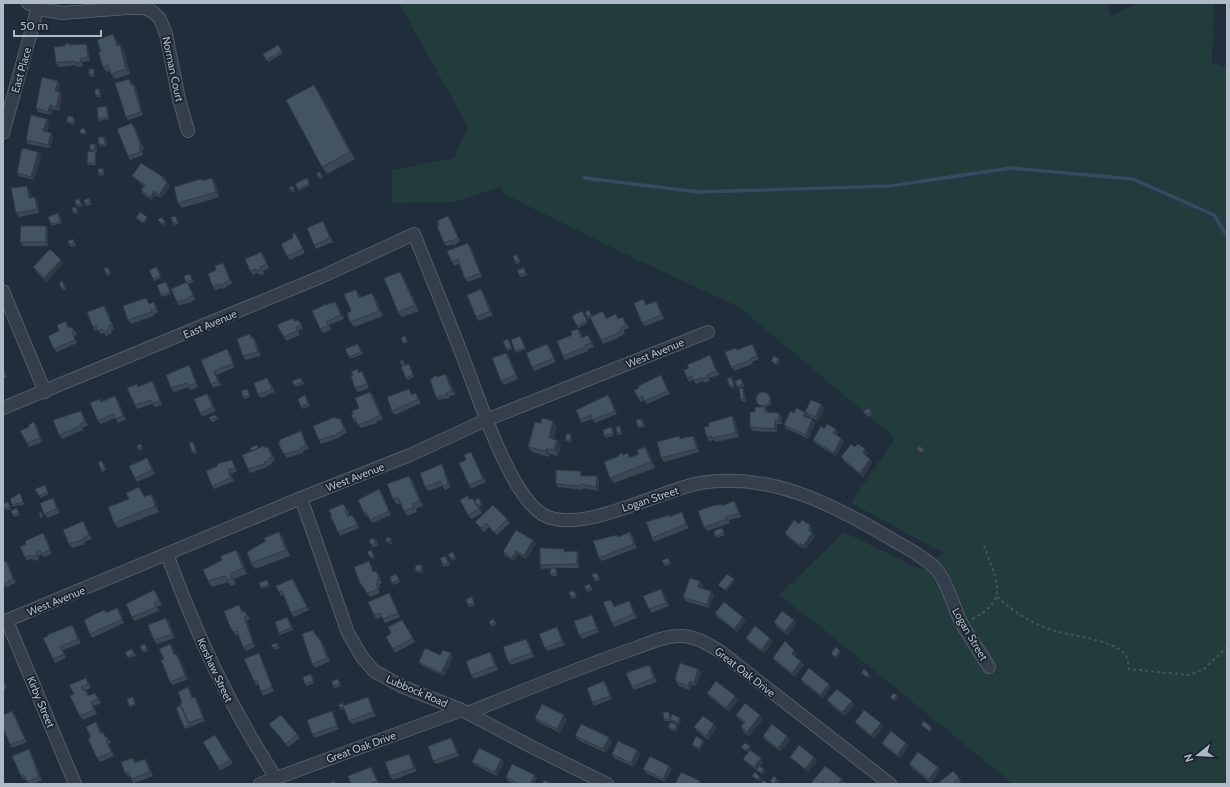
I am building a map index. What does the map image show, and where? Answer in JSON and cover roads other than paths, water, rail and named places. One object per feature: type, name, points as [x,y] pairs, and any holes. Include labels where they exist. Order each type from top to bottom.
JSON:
[{"type":"street","name":"Norman Court","points":[[33,5],[62,13],[128,8],[149,10],[160,19],[168,43],[179,99],[188,131]]},
{"type":"street","name":"East Place","points":[[3,133],[33,5]]},
{"type":"street","name":"East Avenue","points":[[3,408],[45,392],[323,276],[414,234]]},
{"type":"street","name":"Logan Street","points":[[414,234],[486,420],[521,492],[536,510],[547,517],[563,520],[593,518],[699,484],[729,481],[786,489],[811,496],[925,559],[944,581],[962,624],[989,667]]},
{"type":"street","points":[[3,291],[45,392]]},
{"type":"street","name":"West Avenue","points":[[5,622],[301,498],[410,455],[486,420],[708,332]]},
{"type":"street","name":"Lubbock Road","points":[[301,498],[348,633],[366,662],[374,671],[390,681],[465,712],[607,784]]},
{"type":"street","name":"Kershaw Street","points":[[167,554],[196,630],[219,680],[248,734],[276,778]]},
{"type":"street","name":"Kirby Street","points":[[5,622],[75,784]]},
{"type":"street","name":"Great Oak Drive","points":[[260,784],[465,712],[599,661],[664,639],[681,635],[696,639],[721,652],[890,784]]},
{"type":"waterway","points":[[584,178],[699,192],[890,186],[1011,168],[1133,179],[1214,215],[1227,236]]}]
